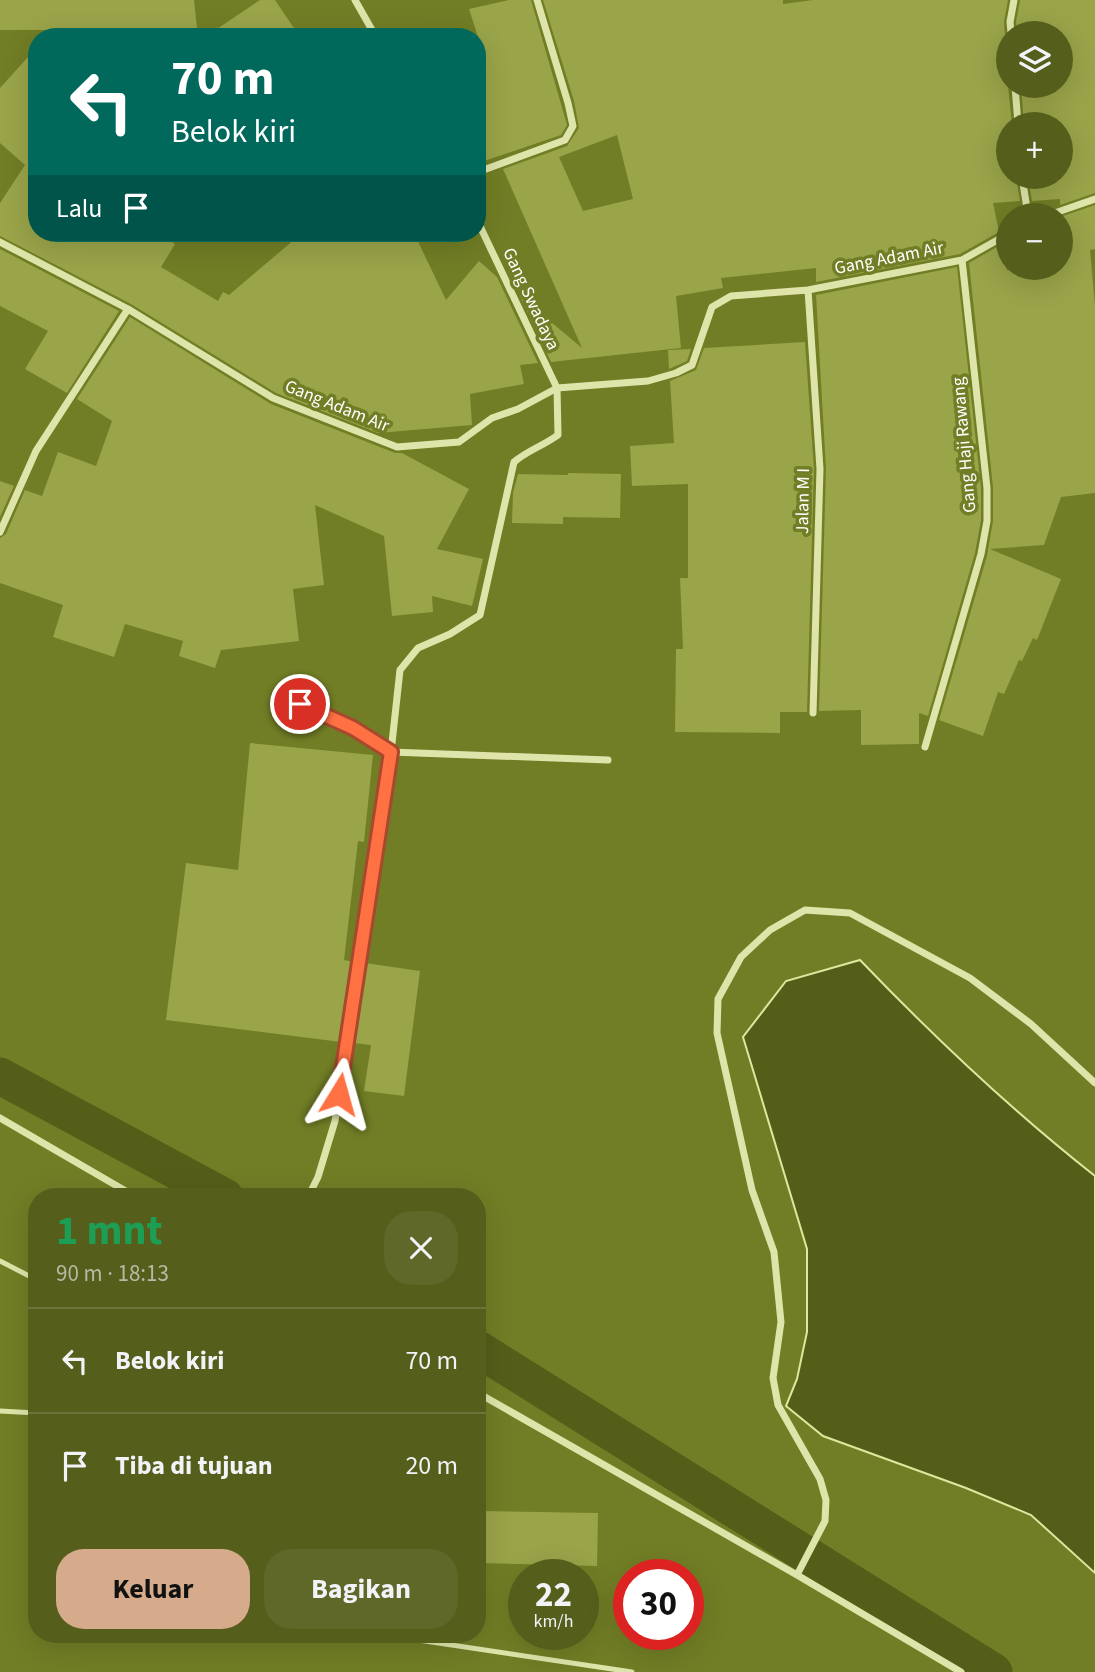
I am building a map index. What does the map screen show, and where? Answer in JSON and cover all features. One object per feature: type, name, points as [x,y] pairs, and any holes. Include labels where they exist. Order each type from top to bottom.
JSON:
[{"type":"street","points":[[355,0],[371,28]]},
{"type":"street","points":[[486,169],[565,140],[573,126],[537,0]]},
{"type":"street","points":[[1010,21],[1014,0]]},
{"type":"street","points":[[1073,207],[1095,199]]},
{"type":"street","name":"Gang Swadaya","points":[[486,239],[557,388]]},
{"type":"street","name":"Gang Adam Air","points":[[0,242],[128,309],[273,397],[397,447],[458,442],[492,418],[518,409],[557,388],[648,381],[676,373],[692,365],[712,307],[731,296],[808,290],[961,260],[996,241]]},
{"type":"street","name":"Gang Haji Rawang","points":[[925,747],[981,554],[987,521],[987,488],[961,260]]},
{"type":"street","name":"Jalan M I","points":[[808,290],[820,469],[813,713]]},
{"type":"street","points":[[0,532],[36,451],[128,309]]},
{"type":"street","points":[[312,1188],[335,1121],[401,670],[418,648],[450,634],[481,615],[514,462],[528,450],[544,445],[558,435],[557,388]]},
{"type":"street","points":[[300,704],[353,728],[391,752],[608,760]]},
{"type":"street","points":[[799,1572],[825,1521],[826,1500],[820,1479],[778,1405],[773,1378],[781,1322],[774,1252],[752,1190],[717,1034],[719,999],[741,957],[770,930],[805,910],[850,913],[970,978],[1031,1024],[1095,1083]]},
{"type":"street","points":[[0,1118],[120,1188]]},
{"type":"street","points":[[486,1397],[799,1572],[961,1672]]},
{"type":"lane","points":[[0,1261],[28,1275]]},
{"type":"lane","points":[[0,1411],[28,1413]]},
{"type":"lane","points":[[438,1643],[632,1672]]},
{"type":"shaded area","points":[[860,960],[973,1072],[1095,1176],[1095,1573],[1031,1515],[966,1488],[823,1436],[786,1406],[797,1379],[807,1332],[807,1249],[743,1037],[786,981]]},
{"type":"building","points":[[0,0],[194,0],[197,28],[28,28],[0,30]]},
{"type":"building","points":[[260,0],[275,0],[294,28],[218,28]]},
{"type":"building","points":[[509,0],[531,0],[567,125],[561,135],[486,160],[486,28],[475,28],[469,9]]},
{"type":"building","points":[[543,0],[783,0],[783,4],[813,0],[1008,0],[1004,21],[996,21],[996,98],[1009,98],[1011,112],[996,112],[996,189],[1018,189],[1020,201],[993,203],[996,234],[960,254],[816,282],[816,268],[721,278],[723,288],[676,296],[681,348],[551,362],[520,296],[582,348],[503,169],[567,146],[579,128],[574,101]],"holes":[[[617,135],[633,199],[583,211],[559,157]]]},
{"type":"building","points":[[1020,0],[1095,0],[1095,193],[1066,203],[1060,203],[1060,199],[1032,201],[1030,189],[1073,189],[1073,112],[1023,112],[1022,98],[1073,98],[1073,21],[1016,21]]},
{"type":"building","points":[[28,57],[28,242],[172,242],[175,244],[161,267],[218,301],[223,292],[229,295],[291,242],[418,242],[446,300],[479,261],[497,277],[538,363],[520,365],[524,384],[470,394],[472,425],[378,433],[276,393],[131,304],[0,236],[0,203],[25,165],[0,143],[0,88]]},
{"type":"building","points":[[1095,205],[1095,249],[1090,250],[1095,305],[1095,493],[1061,497],[1044,545],[990,549],[1061,579],[1037,640],[1033,638],[1022,661],[1019,660],[1004,694],[998,692],[983,736],[939,720],[987,556],[993,521],[993,487],[969,263],[996,247],[996,280],[1073,280],[1073,213]]},
{"type":"building","points":[[0,249],[119,311],[67,393],[25,369],[48,331],[0,306]]},
{"type":"building","points":[[957,267],[981,488],[981,520],[975,553],[928,716],[919,713],[919,744],[861,745],[861,710],[819,711],[826,469],[816,295]]},
{"type":"building","points":[[130,317],[271,404],[395,453],[402,453],[469,489],[437,549],[483,559],[472,606],[432,596],[433,612],[392,616],[384,536],[315,505],[324,585],[293,589],[299,641],[221,650],[215,668],[179,656],[183,641],[125,624],[114,657],[53,637],[63,605],[0,583],[0,538],[6,534],[25,490],[42,496],[58,452],[96,466],[112,421],[77,399]]},
{"type":"building","points":[[805,342],[814,469],[807,712],[780,712],[780,733],[675,732],[676,649],[683,649],[680,578],[688,578],[688,484],[632,486],[630,446],[674,443],[670,381],[696,370],[704,348]]},
{"type":"building","points":[[691,349],[687,361],[669,369],[668,350]]},
{"type":"building","points":[[518,474],[621,474],[620,518],[563,517],[563,524],[512,523],[513,493]]},
{"type":"building","points":[[0,481],[14,486],[0,517]]},
{"type":"building","points":[[250,743],[373,755],[364,842],[358,841],[344,960],[353,962],[341,1042],[166,1020],[186,863],[238,870]]},
{"type":"building","points":[[365,963],[420,971],[404,1096],[364,1091],[371,1045],[353,1043]]},
{"type":"building","points":[[486,1511],[598,1513],[597,1559],[508,1559],[508,1564],[486,1563]]},
{"type":"waterway","points":[[0,1076],[208,1188]]},
{"type":"waterway","points":[[486,1354],[994,1672]]},
{"type":"route","points":[[300,704],[353,728],[391,752],[339,1094]]}]
